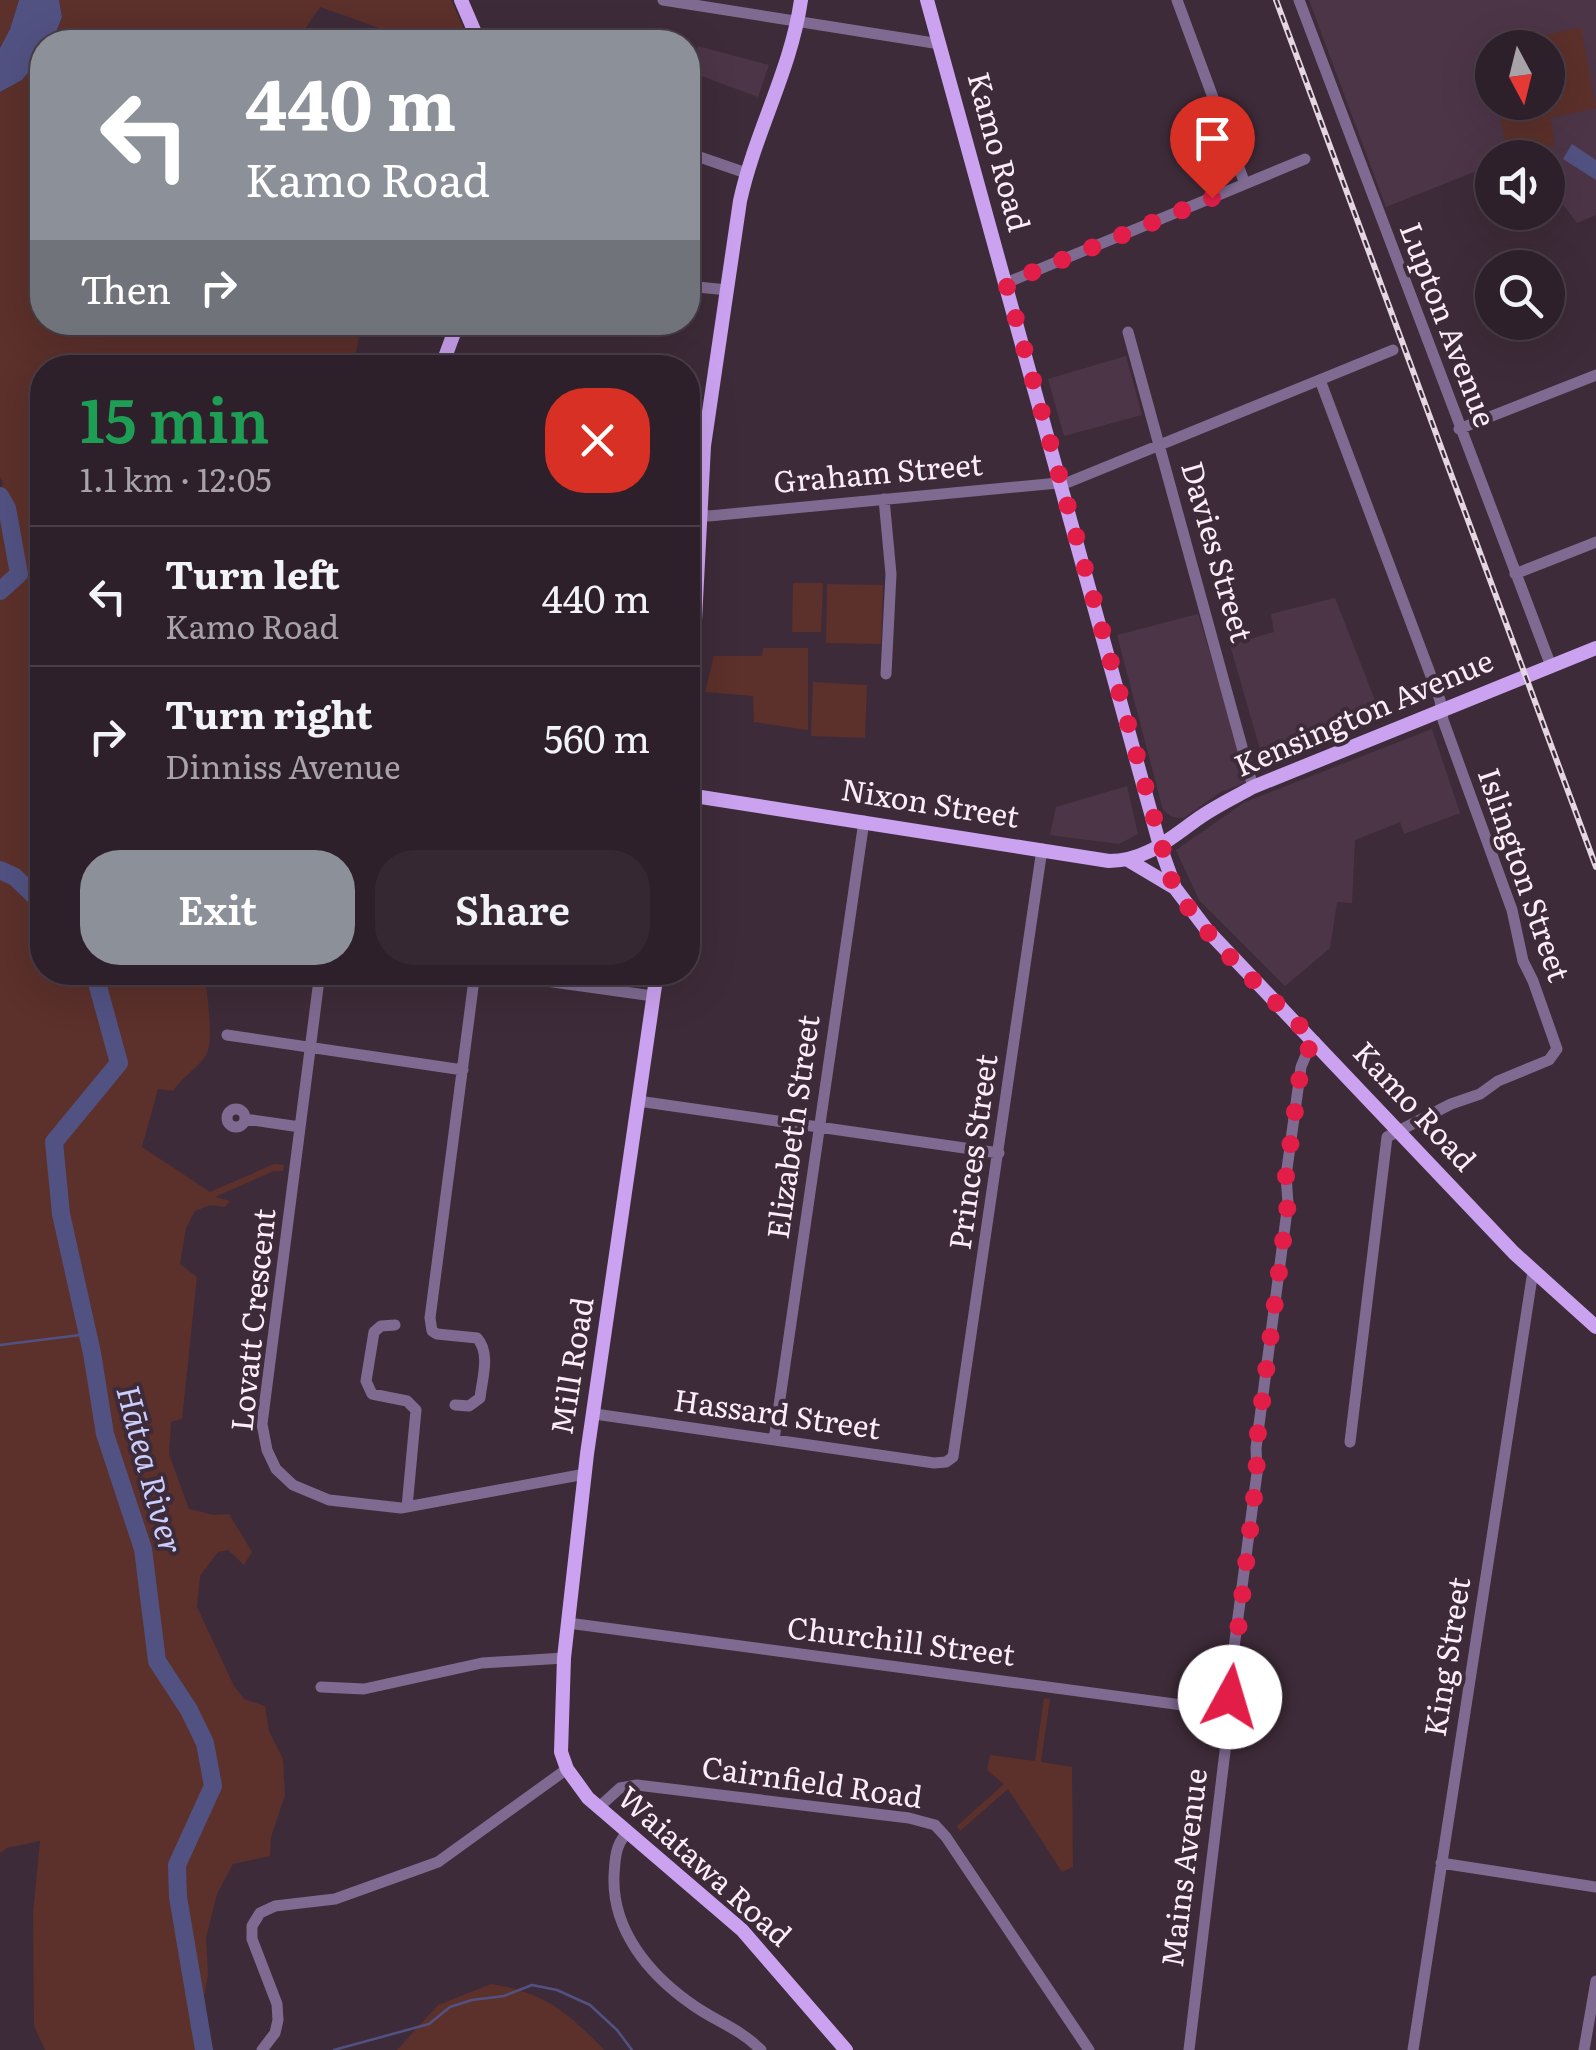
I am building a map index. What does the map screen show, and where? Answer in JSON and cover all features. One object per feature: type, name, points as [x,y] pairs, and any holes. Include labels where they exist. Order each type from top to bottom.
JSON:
[{"type":"main road","points":[[461,0],[474,30]]},
{"type":"main road","points":[[700,471],[746,173],[798,22],[801,0]]},
{"type":"main road","name":"Kamo Road","points":[[926,0],[1160,846],[1176,888],[1207,930],[1396,1130],[1533,1271],[1596,1327]]},
{"type":"main road","name":"Kensington Avenue","points":[[1160,846],[1253,787],[1596,648]]},
{"type":"main road","name":"Nixon Street","points":[[700,797],[1109,860],[1128,860],[1160,846]]},
{"type":"main road","points":[[1128,860],[1176,888]]},
{"type":"main road","name":"Mill Road","points":[[567,1769],[559,1744],[564,1658],[585,1474],[655,985]]},
{"type":"main road","name":"Waiatawa Road","points":[[567,1769],[598,1808],[626,1834],[742,1930],[846,2050]]},
{"type":"street","points":[[663,0],[940,44]]},
{"type":"street","points":[[1178,0],[1245,184]]},
{"type":"street","name":"Lupton Avenue","points":[[1300,0],[1550,666]]},
{"type":"street","points":[[700,157],[746,173]]},
{"type":"street","points":[[1006,283],[1305,159]]},
{"type":"street","points":[[700,287],[727,290]]},
{"type":"street","name":"Davies Street","points":[[1128,332],[1253,787]]},
{"type":"street","name":"Graham Street","points":[[700,513],[1080,479],[1393,350]]},
{"type":"street","points":[[1459,429],[1596,375]]},
{"type":"street","name":"Islington Street","points":[[1320,380],[1398,582],[1512,910],[1523,961],[1556,1054],[1498,1081],[1480,1094],[1396,1130]]},
{"type":"street","points":[[884,498],[891,574],[886,674]]},
{"type":"street","points":[[1514,574],[1596,542]]},
{"type":"street","name":"Elizabeth Street","points":[[774,1440],[864,821]]},
{"type":"street","name":"Princes Street","points":[[950,1460],[957,1447],[1042,849]]},
{"type":"street","name":"Lovatt Crescent","points":[[318,985],[262,1424],[264,1441],[276,1469],[303,1492],[347,1503],[406,1507],[585,1474]]},
{"type":"street","points":[[455,1405],[468,1406],[480,1398],[484,1351],[477,1338],[432,1331],[430,1318],[476,985]]},
{"type":"street","points":[[573,985],[654,996]]},
{"type":"street","points":[[226,1035],[462,1070]]},
{"type":"street","name":"Mains Avenue","points":[[1190,2050],[1288,1203],[1286,1176],[1301,1068],[1315,1041]]},
{"type":"street","points":[[638,1101],[998,1153]]},
{"type":"street","points":[[244,1120],[300,1127]]},
{"type":"street","points":[[1350,1442],[1385,1142],[1388,1134],[1396,1130]]},
{"type":"street","name":"King Street","points":[[1413,2050],[1533,1271]]},
{"type":"street","points":[[395,1326],[382,1326],[374,1332],[366,1381],[372,1394],[407,1401],[416,1410],[406,1507]]},
{"type":"street","name":"Hassard Street","points":[[595,1414],[934,1463],[950,1460]]},
{"type":"street","name":"Churchill Street","points":[[568,1623],[1227,1711]]},
{"type":"street","points":[[321,1686],[364,1689],[482,1663],[564,1658]]},
{"type":"street","points":[[262,2050],[278,2020],[277,2004],[252,1939],[252,1926],[260,1913],[275,1906],[335,1899],[438,1862],[567,1769]]},
{"type":"street","name":"Cairnfield Road","points":[[598,1808],[624,1786],[647,1785],[909,1818],[934,1825],[1089,2050]]},
{"type":"street","points":[[626,1834],[616,1850],[614,1891],[621,1920],[638,1954],[693,2006],[725,2021],[761,2050]]},
{"type":"street","points":[[1442,1863],[1596,1887]]},
{"type":"street","points":[[1584,2050],[1596,1982]]},
{"type":"shaded area","points":[[0,0],[19,0],[0,48]]},
{"type":"shaded area","points":[[59,0],[451,0],[465,30],[385,30],[320,7],[304,30],[57,30],[62,17]]},
{"type":"shaded area","points":[[1309,0],[1596,0],[1596,215],[1577,223],[1565,207],[1565,140],[1475,140],[1475,172],[1386,207]]},
{"type":"shaded area","points":[[1581,27],[1596,108],[1565,115],[1565,31]]},
{"type":"shaded area","points":[[700,47],[769,65],[758,97],[700,75]]},
{"type":"shaded area","points":[[30,70],[30,335],[360,335],[355,355],[30,355],[30,985],[206,985],[209,1048],[173,1091],[158,1089],[142,1147],[210,1192],[274,1164],[284,1165],[283,1171],[274,1171],[215,1197],[230,1201],[225,1207],[210,1205],[195,1211],[186,1228],[180,1264],[197,1277],[182,1419],[171,1422],[169,1454],[189,1509],[229,1514],[252,1552],[244,1565],[228,1550],[218,1552],[200,1576],[197,1607],[234,1686],[244,1699],[265,1706],[269,1731],[283,1759],[285,1795],[271,1837],[270,1856],[233,1864],[217,1894],[206,1938],[208,1975],[204,1997],[212,2050],[45,2050],[34,2026],[33,1914],[40,1841],[0,1853],[0,92],[22,80]]},
{"type":"shaded area","points":[[1501,120],[1550,120],[1554,140],[1505,140]]},
{"type":"shaded area","points":[[1126,356],[1142,415],[1064,436],[1048,379]]},
{"type":"shaded area","points":[[793,583],[823,583],[821,632],[792,632]]},
{"type":"shaded area","points":[[827,584],[883,585],[881,644],[826,643]]},
{"type":"shaded area","points":[[1335,598],[1382,718],[1267,758],[1261,753],[1230,645],[1274,632],[1271,614]]},
{"type":"shaded area","points":[[1198,614],[1249,781],[1219,793],[1184,818],[1172,817],[1163,810],[1117,635]]},
{"type":"shaded area","points":[[763,648],[808,648],[808,730],[754,722],[753,696],[705,692],[714,656],[762,656]]},
{"type":"shaded area","points":[[813,682],[867,685],[865,738],[811,736]]},
{"type":"shaded area","points":[[1432,729],[1460,813],[1404,834],[1400,822],[1355,840],[1352,903],[1337,902],[1330,948],[1285,986],[1199,900],[1176,850],[1245,802]]},
{"type":"shaded area","points":[[1127,786],[1138,834],[1119,844],[1050,835],[1056,807]]},
{"type":"shaded area","points":[[1044,1698],[1050,1699],[1041,1762],[1072,1767],[1073,1867],[1062,1872],[1008,1789],[960,1831],[957,1826],[1004,1784],[987,1770],[990,1755],[1035,1761]]},
{"type":"shaded area","points":[[491,1984],[541,1998],[579,2025],[604,2050],[397,2050],[438,2005]]},
{"type":"water","points":[[19,0],[59,0],[62,17],[57,30],[30,30],[30,70],[22,80],[0,92],[0,48]]},
{"type":"water","points":[[1572,144],[1596,160],[1596,180],[1565,160]]},
{"type":"waterway","name":"Hātea River","points":[[0,496],[7,508],[19,574],[0,591]]},
{"type":"waterway","name":"Hātea River","points":[[0,870],[15,877],[30,891]]},
{"type":"waterway","name":"Hātea River","points":[[98,985],[119,1063],[54,1142],[61,1214],[92,1353],[105,1434],[143,1549],[157,1661],[205,1743],[213,1786],[177,1865],[178,1897],[204,2050]]},
{"type":"waterway","points":[[0,1345],[88,1334]]},
{"type":"waterway","points":[[334,2050],[429,2024],[450,2007],[504,1996],[532,1985],[557,1990],[590,2005],[632,2050]]},
{"type":"railway","points":[[1276,0],[1596,867]]},
{"type":"route","points":[[1212,198],[1006,283],[1171,879],[1207,930],[1315,1041],[1301,1068],[1286,1176],[1288,1203],[1256,1448],[1257,1473],[1230,1697]]}]
